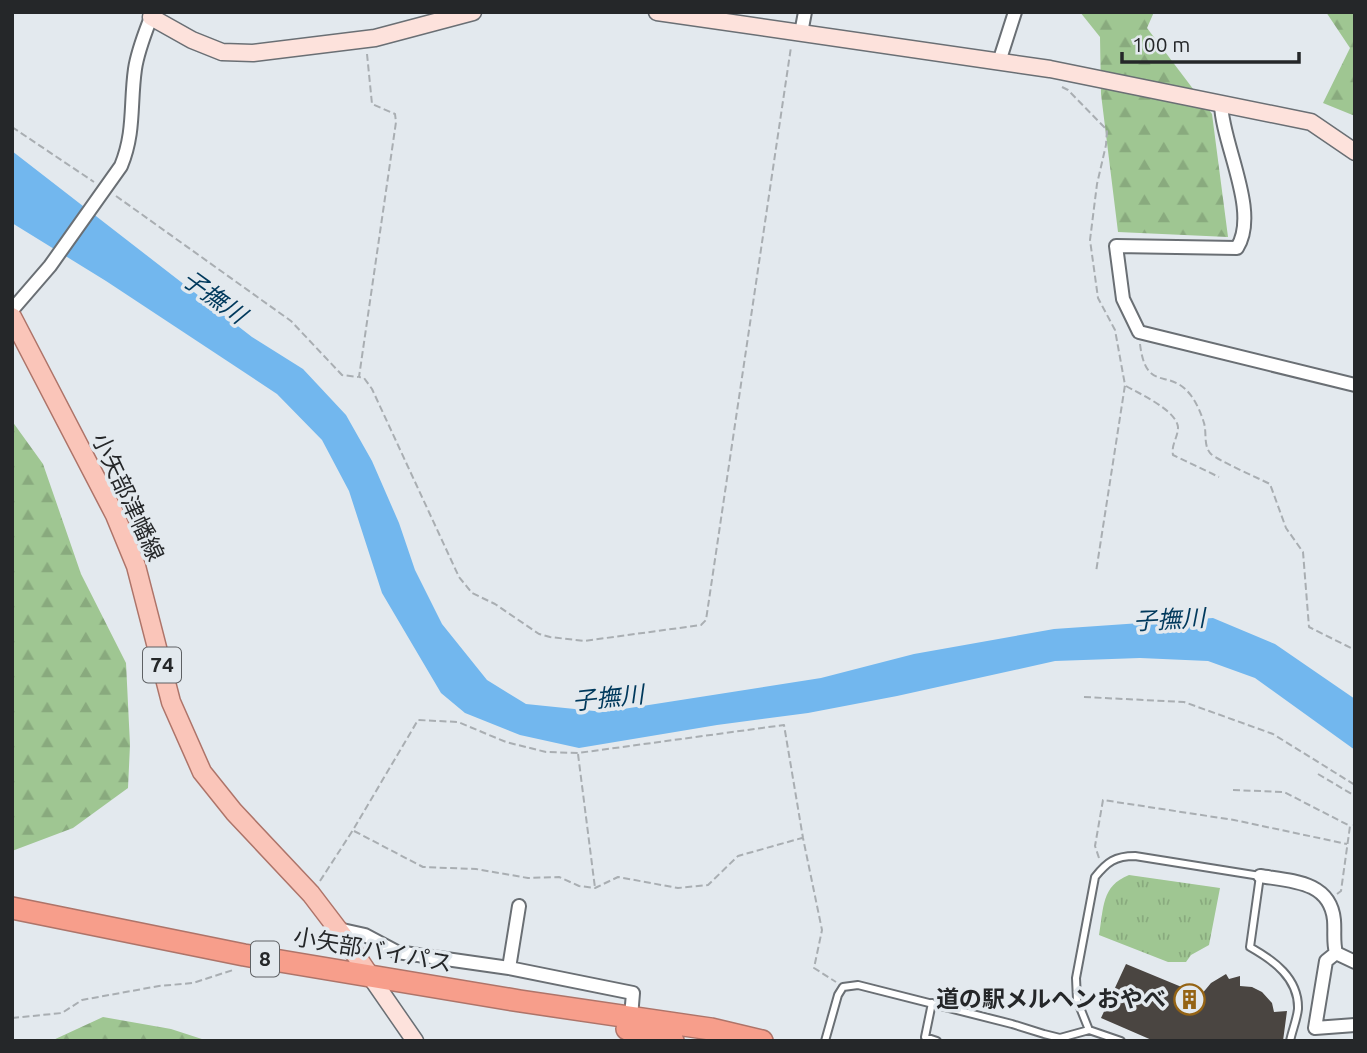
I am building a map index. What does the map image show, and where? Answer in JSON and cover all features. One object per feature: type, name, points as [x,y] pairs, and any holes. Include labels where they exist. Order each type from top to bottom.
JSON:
[{"type":"highway","name":"小矢部バイパス","points":[[12,908],[244,955],[520,1001],[711,1029],[762,1041]]},
{"type":"highway","name":"小矢部バイパス","points":[[520,1001],[650,1038],[673,1041]]},
{"type":"main road","name":"小矢部津幡線","points":[[12,317],[114,515],[131,554],[171,702],[202,772],[234,812],[311,894],[370,976]]},
{"type":"street","points":[[12,310],[50,267],[121,166],[128,149],[133,122],[135,70],[142,40],[152,15],[192,40],[222,52],[253,53],[366,39],[427,26],[473,12]]},
{"type":"street","points":[[657,12],[1051,69],[1311,122],[1355,152]]},
{"type":"street","points":[[797,33],[805,12]]},
{"type":"street","points":[[999,62],[1015,12]]},
{"type":"street","points":[[1222,104],[1222,122],[1245,213],[1241,242],[1237,248],[1116,246],[1123,299],[1139,332],[1355,385]]},
{"type":"street","points":[[1260,876],[1308,885],[1322,892],[1334,919],[1336,953]]},
{"type":"street","points":[[509,968],[519,906]]},
{"type":"street","points":[[338,929],[365,935],[397,952],[509,968],[633,993],[631,1017]]},
{"type":"street","points":[[1336,953],[1355,962]]},
{"type":"street","points":[[1336,953],[1326,961],[1314,1034],[1355,1025]]},
{"type":"street","points":[[370,976],[415,1041]]},
{"type":"lane","points":[[1089,1030],[1077,1000],[1076,978],[1095,877],[1104,865],[1122,856],[1135,856],[1260,876],[1250,947],[1276,964],[1291,980],[1298,1009],[1290,1041]]},
{"type":"lane","points":[[825,1041],[843,986],[858,985],[1060,1038],[1089,1030],[1121,1041]]},
{"type":"lane","points":[[932,1003],[925,1037],[937,1041]]},
{"type":"path","points":[[12,127],[105,189],[291,321],[341,375],[363,378],[372,390],[459,577],[472,593],[495,604],[539,634],[584,641],[608,639],[701,625],[706,620],[797,33]]},
{"type":"path","points":[[359,377],[396,122],[395,114],[373,104],[366,39]]},
{"type":"path","points":[[1055,83],[1068,90],[1107,130],[1090,240],[1098,298],[1115,330],[1125,385],[1096,572]]},
{"type":"path","points":[[1139,332],[1143,365],[1152,375],[1188,391],[1204,421],[1206,444],[1211,454],[1270,484],[1286,528],[1303,552],[1309,627],[1355,650]]},
{"type":"path","points":[[1125,385],[1156,402],[1175,419],[1178,426],[1172,447],[1173,455],[1219,478]]},
{"type":"path","points":[[1084,697],[1184,702],[1273,734],[1355,785]]},
{"type":"path","points":[[311,894],[353,830],[418,720],[458,722],[506,742],[546,752],[578,753],[784,725],[822,930],[814,968],[843,986]]},
{"type":"path","points":[[578,753],[595,888]]},
{"type":"path","points":[[1318,774],[1355,796]]},
{"type":"path","points":[[1233,790],[1284,792],[1350,826],[1355,825]]},
{"type":"path","points":[[1104,865],[1095,846],[1103,800],[1234,820],[1347,844]]},
{"type":"path","points":[[1327,900],[1341,891],[1350,826]]},
{"type":"path","points":[[353,830],[423,867],[476,869],[528,878],[559,877],[579,886],[595,888],[618,877],[678,888],[708,885],[738,856],[803,838]]},
{"type":"path","points":[[12,1018],[62,1013],[82,1000],[159,986],[193,984],[234,970],[244,955]]},
{"type":"green space","points":[[1080,12],[1154,12],[1147,28],[1212,114],[1228,237],[1118,232],[1101,94],[1100,37]]},
{"type":"green space","points":[[1326,12],[1355,12],[1355,116],[1323,103],[1350,48]]},
{"type":"green space","points":[[12,421],[43,464],[81,574],[126,663],[130,745],[128,788],[73,828],[12,851]]},
{"type":"green space","points":[[1129,875],[1220,888],[1209,945],[1191,955],[1186,962],[1168,962],[1099,935],[1105,899],[1113,885]]},
{"type":"green space","points":[[103,1017],[171,1029],[208,1041],[51,1041]]},
{"type":"water","points":[[12,151],[252,337],[303,369],[346,415],[372,461],[399,523],[415,570],[442,624],[487,680],[526,704],[604,712],[821,678],[914,654],[1054,629],[1213,618],[1275,644],[1355,699],[1355,750],[1255,678],[1208,661],[1140,658],[1055,661],[808,713],[579,748],[520,735],[465,713],[441,693],[382,593],[349,491],[322,440],[277,394],[106,281],[12,223]]},
{"type":"building","name":"道の駅メルヘンおやべ","points":[[1126,964],[1201,995],[1211,983],[1226,974],[1229,979],[1240,976],[1240,986],[1252,987],[1262,992],[1272,1003],[1274,1012],[1287,1011],[1283,1041],[1154,1041],[1101,1018]]},
{"type":"place","name":"道の駅メルヘンおやべ","points":[[1189,999]]},
{"type":"water label","name":"子撫川","points":[[214,297]]},
{"type":"water label","name":"子撫川","points":[[1169,620]]},
{"type":"water label","name":"子撫川","points":[[608,698]]}]
